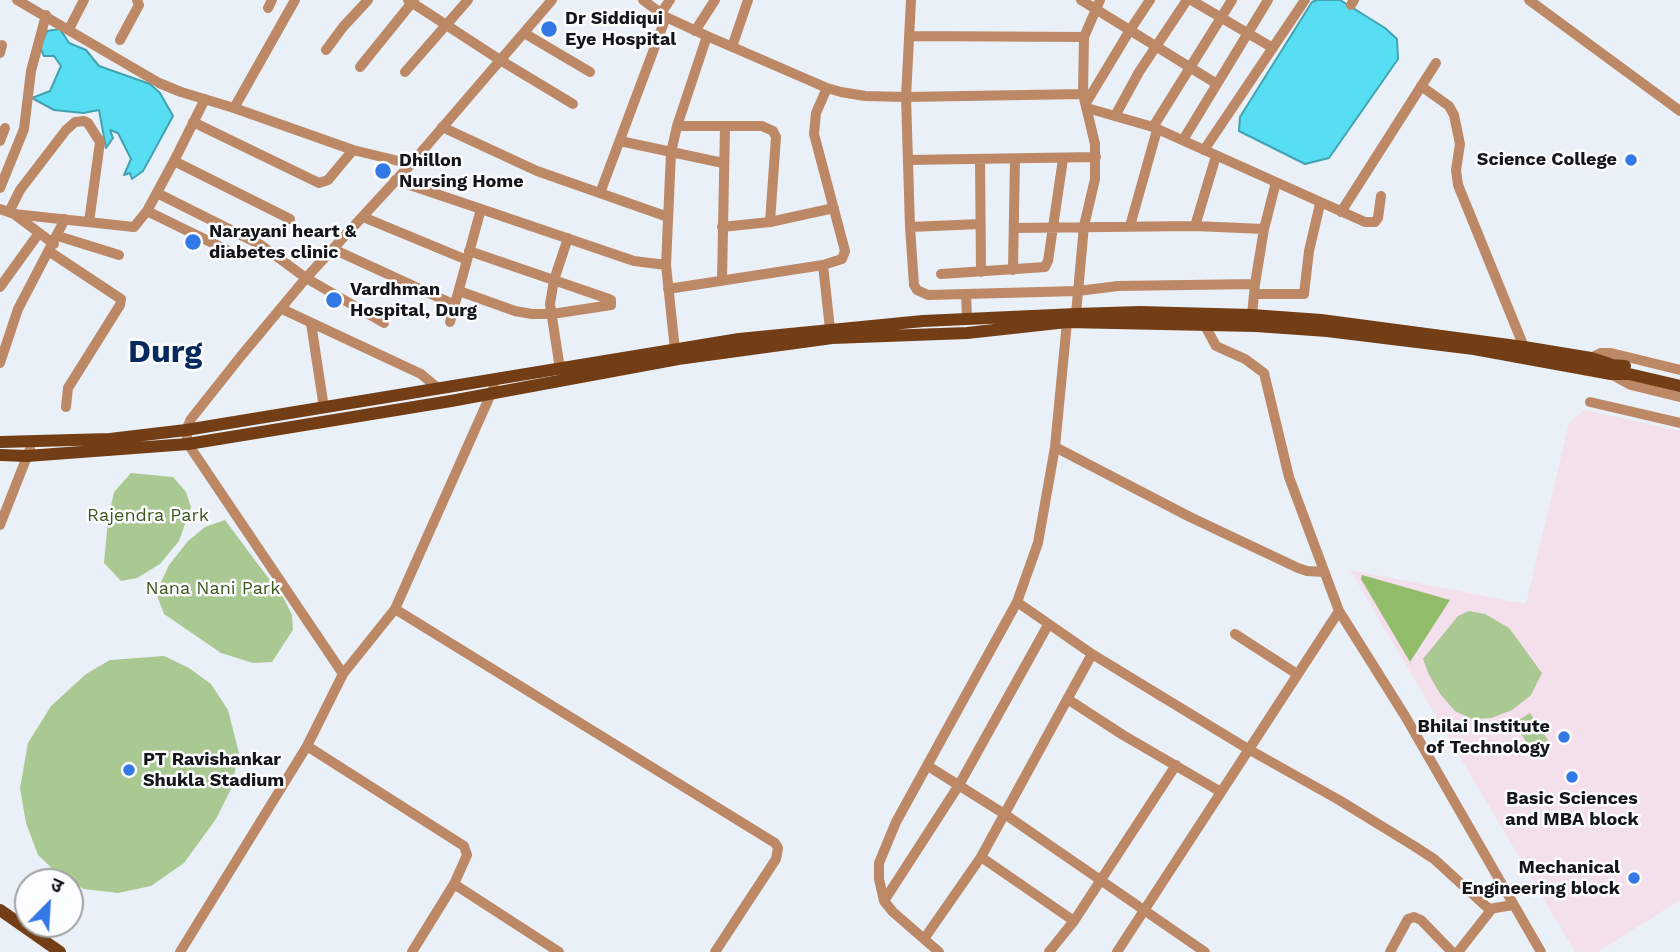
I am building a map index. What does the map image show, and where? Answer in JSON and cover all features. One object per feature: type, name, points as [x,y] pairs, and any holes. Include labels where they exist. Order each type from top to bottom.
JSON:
[{"type":"main road","points":[[0,442],[110,439],[186,429],[966,305],[1071,318],[1327,331],[1507,355],[1611,374],[1630,370],[1680,379]]},
{"type":"main road","points":[[0,455],[27,456],[188,443],[491,394],[678,359],[819,340],[967,333],[1071,318],[1252,315],[1321,320],[1591,358],[1680,386]]},
{"type":"main road","points":[[0,910],[60,952]]},
{"type":"street","points":[[17,0],[159,83],[353,150],[411,164]]},
{"type":"street","points":[[69,29],[84,0]]},
{"type":"street","points":[[120,40],[139,5],[137,0]]},
{"type":"street","points":[[234,108],[295,0]]},
{"type":"street","points":[[326,50],[342,27],[368,0]]},
{"type":"street","points":[[405,72],[468,0]]},
{"type":"street","points":[[343,674],[188,443],[186,429],[241,356],[306,278],[411,164],[551,0]]},
{"type":"street","points":[[643,0],[663,15],[695,31],[832,90],[865,96],[1086,102],[1115,116],[1205,150],[1365,222],[1375,222],[1381,212],[1381,196]]},
{"type":"street","points":[[600,193],[670,0]]},
{"type":"street","points":[[695,31],[715,0]]},
{"type":"street","points":[[732,47],[748,0]]},
{"type":"street","points":[[911,0],[906,97],[909,227],[914,285],[917,290],[966,305],[1118,286],[1255,289],[1304,294],[1309,251],[1321,204]]},
{"type":"street","points":[[1081,0],[1098,4],[1129,30],[1217,84]]},
{"type":"street","points":[[1086,102],[1150,0]]},
{"type":"street","points":[[1115,116],[1157,46],[1189,0],[1273,48]]},
{"type":"street","points":[[1130,226],[1155,129],[1232,0]]},
{"type":"street","points":[[1183,141],[1268,0]]},
{"type":"street","points":[[1205,150],[1305,0]]},
{"type":"street","points":[[1529,0],[1680,111]]},
{"type":"street","points":[[360,66],[411,1],[573,104]]},
{"type":"street","points":[[939,952],[884,901],[879,863],[897,822],[1017,602],[1038,544],[1055,447],[1071,318],[1078,291],[1084,226],[1095,179],[1096,157],[1086,102],[1084,37],[1098,4]]},
{"type":"street","points":[[0,188],[24,129],[31,71],[46,15]]},
{"type":"street","points":[[524,33],[590,72]]},
{"type":"street","points":[[675,350],[666,265],[671,153],[677,126],[707,36]]},
{"type":"street","points":[[910,36],[1084,37]]},
{"type":"street","points":[[1341,212],[1436,63]]},
{"type":"street","points":[[1421,86],[1448,106],[1454,115],[1460,144],[1458,185],[1524,347]]},
{"type":"street","points":[[668,289],[822,265],[839,261],[845,255],[814,134],[816,113],[832,90]]},
{"type":"street","points":[[8,212],[134,228],[147,211],[205,99]]},
{"type":"street","points":[[8,212],[20,190],[66,130],[80,121],[88,123],[100,142],[89,222]]},
{"type":"street","points":[[193,122],[319,183],[328,180],[353,150]]},
{"type":"street","points":[[677,126],[762,126],[775,133],[770,222]]},
{"type":"street","points":[[722,281],[725,126]]},
{"type":"street","points":[[442,127],[537,171],[668,217]]},
{"type":"street","points":[[0,141],[5,128]]},
{"type":"street","points":[[620,141],[723,163]]},
{"type":"street","points":[[1195,226],[1216,156]]},
{"type":"street","points":[[908,160],[1096,157]]},
{"type":"street","points":[[980,159],[981,272]]},
{"type":"street","points":[[1013,270],[1015,159]]},
{"type":"street","points":[[941,274],[1045,267],[1063,159]]},
{"type":"street","points":[[174,161],[290,219]]},
{"type":"street","points":[[395,180],[634,261],[666,265]]},
{"type":"street","points":[[1252,315],[1264,229],[1276,182]]},
{"type":"street","points":[[157,192],[261,245],[306,278],[384,323]]},
{"type":"street","points":[[722,227],[770,222],[834,208]]},
{"type":"street","points":[[450,322],[481,209]]},
{"type":"street","points":[[147,211],[237,255]]},
{"type":"street","points":[[8,212],[54,244],[121,299],[120,305],[68,388],[66,407]]},
{"type":"street","points":[[363,217],[468,255],[554,280],[611,302],[609,306],[532,314],[515,311],[459,291]]},
{"type":"street","points":[[0,363],[19,309],[65,219]]},
{"type":"street","points":[[909,227],[980,224]]},
{"type":"street","points":[[1014,229],[1195,226],[1264,229]]},
{"type":"street","points":[[0,287],[39,233]]},
{"type":"street","points":[[560,369],[550,304],[554,280],[568,238]]},
{"type":"street","points":[[54,244],[120,255]]},
{"type":"street","points":[[333,249],[455,305]]},
{"type":"street","points":[[822,265],[830,328]]},
{"type":"street","points":[[282,309],[421,374],[439,389]]},
{"type":"street","points":[[311,323],[324,408]]},
{"type":"street","points":[[1204,324],[1216,346],[1245,359],[1264,373],[1289,477],[1339,611],[1405,716],[1541,952]]},
{"type":"street","points":[[1591,358],[1601,353],[1611,353],[1680,370]]},
{"type":"street","points":[[1611,374],[1631,385],[1680,397]]},
{"type":"street","points":[[180,952],[307,746],[343,674],[395,609],[497,378]]},
{"type":"street","points":[[1590,402],[1680,423]]},
{"type":"street","points":[[0,525],[32,443]]},
{"type":"street","points":[[1055,447],[1190,517],[1298,568],[1324,572]]},
{"type":"street","points":[[1017,602],[1092,654],[1434,859],[1491,910]]},
{"type":"street","points":[[395,609],[775,843],[778,848],[776,859],[715,952]]},
{"type":"street","points":[[1117,952],[1339,611]]},
{"type":"street","points":[[884,901],[959,785],[1048,625]]},
{"type":"street","points":[[1235,634],[1297,674]]},
{"type":"street","points":[[925,939],[1006,815],[1092,654]]},
{"type":"street","points":[[1069,700],[1221,792]]},
{"type":"street","points":[[307,746],[464,846],[467,855],[454,884],[412,952]]},
{"type":"street","points":[[1049,952],[1074,921],[1176,765]]},
{"type":"street","points":[[928,766],[1006,815],[1198,950]]},
{"type":"street","points":[[981,857],[1074,921]]},
{"type":"street","points":[[454,884],[559,952]]},
{"type":"street","points":[[1390,952],[1411,917],[1421,920],[1451,951],[1491,910],[1513,905]]},
{"type":"shaded area","name":"Bhilai Institute of Technology","points":[[1584,410],[1680,431],[1680,900],[1598,952],[1575,952],[1350,570],[1526,604],[1569,423]]},
{"type":"green space","name":"Rajendra Park","points":[[131,473],[173,477],[186,492],[191,507],[179,541],[160,564],[137,578],[121,581],[104,563],[114,492]]},
{"type":"green space","name":"Nana Nani Park","points":[[225,520],[284,599],[292,615],[293,630],[272,662],[253,663],[221,653],[164,614],[156,593],[169,565],[188,541],[205,527]]},
{"type":"green space","points":[[1362,575],[1450,600],[1410,662],[1361,579]]},
{"type":"green space","points":[[1469,611],[1485,614],[1509,628],[1542,673],[1531,695],[1512,710],[1491,718],[1472,719],[1455,711],[1441,695],[1423,659],[1458,616]]},
{"type":"green space","name":"PT Ravishankar Shukla Stadium","points":[[164,656],[189,668],[211,684],[228,710],[239,753],[231,789],[216,819],[184,863],[151,886],[118,893],[84,889],[84,868],[52,868],[38,855],[26,823],[20,788],[28,743],[51,706],[86,674],[110,660]]},
{"type":"green space","points":[[1530,713],[1548,740],[1532,751],[1514,723]]},
{"type":"water","points":[[1340,0],[1385,28],[1397,39],[1398,59],[1329,158],[1305,164],[1239,131],[1240,117],[1312,2]]},
{"type":"water","points":[[60,29],[69,43],[86,50],[99,66],[150,84],[160,93],[173,116],[143,171],[132,179],[130,173],[124,175],[131,159],[118,133],[110,130],[113,138],[106,148],[99,110],[83,113],[54,110],[32,98],[50,91],[61,66],[54,56],[44,56],[40,47],[47,31]]},
{"type":"place","name":"Dr Siddiqui Eye Hospital","points":[[549,29]]},
{"type":"place","name":"Science College","points":[[1631,160]]},
{"type":"place","name":"Dhillon Nursing Home","points":[[383,171]]},
{"type":"place","name":"Narayani heart & diabetes clinic","points":[[193,242]]},
{"type":"place","name":"Vardhman Hospital, Durg","points":[[334,300]]},
{"type":"place","name":"Bhilai Institute of Technology","points":[[1564,737]]},
{"type":"place","name":"PT Ravishankar Shukla Stadium","points":[[129,770]]},
{"type":"place","name":"Basic Sciences and MBA block","points":[[1572,777]]},
{"type":"place","name":"Mechanical Engineering block","points":[[1634,878]]},
{"type":"district","name":"Durg","points":[[165,353]]}]
